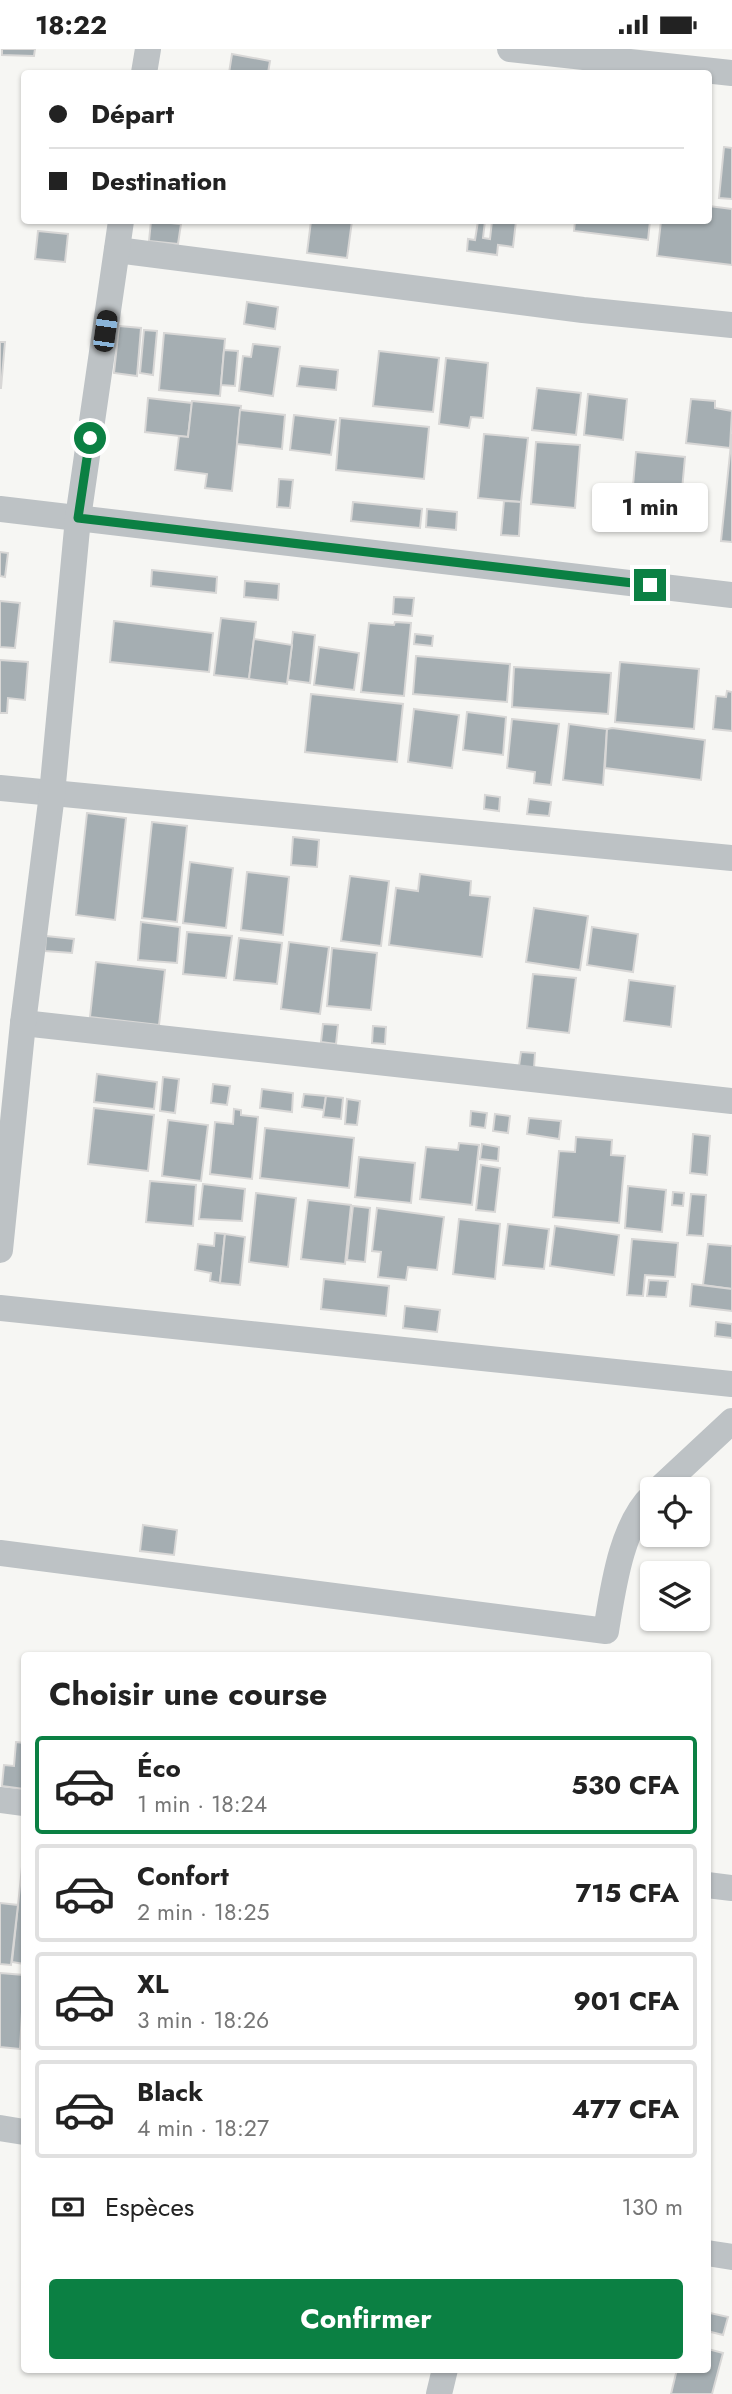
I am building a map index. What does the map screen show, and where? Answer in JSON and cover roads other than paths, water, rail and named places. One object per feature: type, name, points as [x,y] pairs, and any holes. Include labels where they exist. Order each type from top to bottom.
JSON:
[{"type":"street","points":[[144,70],[148,49]]},
{"type":"street","points":[[510,49],[704,70]]},
{"type":"street","points":[[712,71],[732,73]]},
{"type":"street","points":[[0,1251],[23,1023],[52,794],[78,518],[121,224]]},
{"type":"street","points":[[117,250],[583,310],[732,325]]},
{"type":"street","points":[[0,509],[732,595]]},
{"type":"street","points":[[0,787],[732,857]]},
{"type":"street","points":[[23,1023],[732,1101]]},
{"type":"street","points":[[0,1308],[732,1384]]},
{"type":"street","points":[[672,1477],[732,1421]]},
{"type":"street","points":[[0,1553],[606,1632],[617,1568],[640,1506]]},
{"type":"street","points":[[0,1800],[21,1803]]},
{"type":"street","points":[[711,1885],[732,1888]]},
{"type":"street","points":[[0,2128],[21,2132]]},
{"type":"street","points":[[711,2254],[732,2257]]},
{"type":"street","points":[[439,2394],[444,2373]]}]
